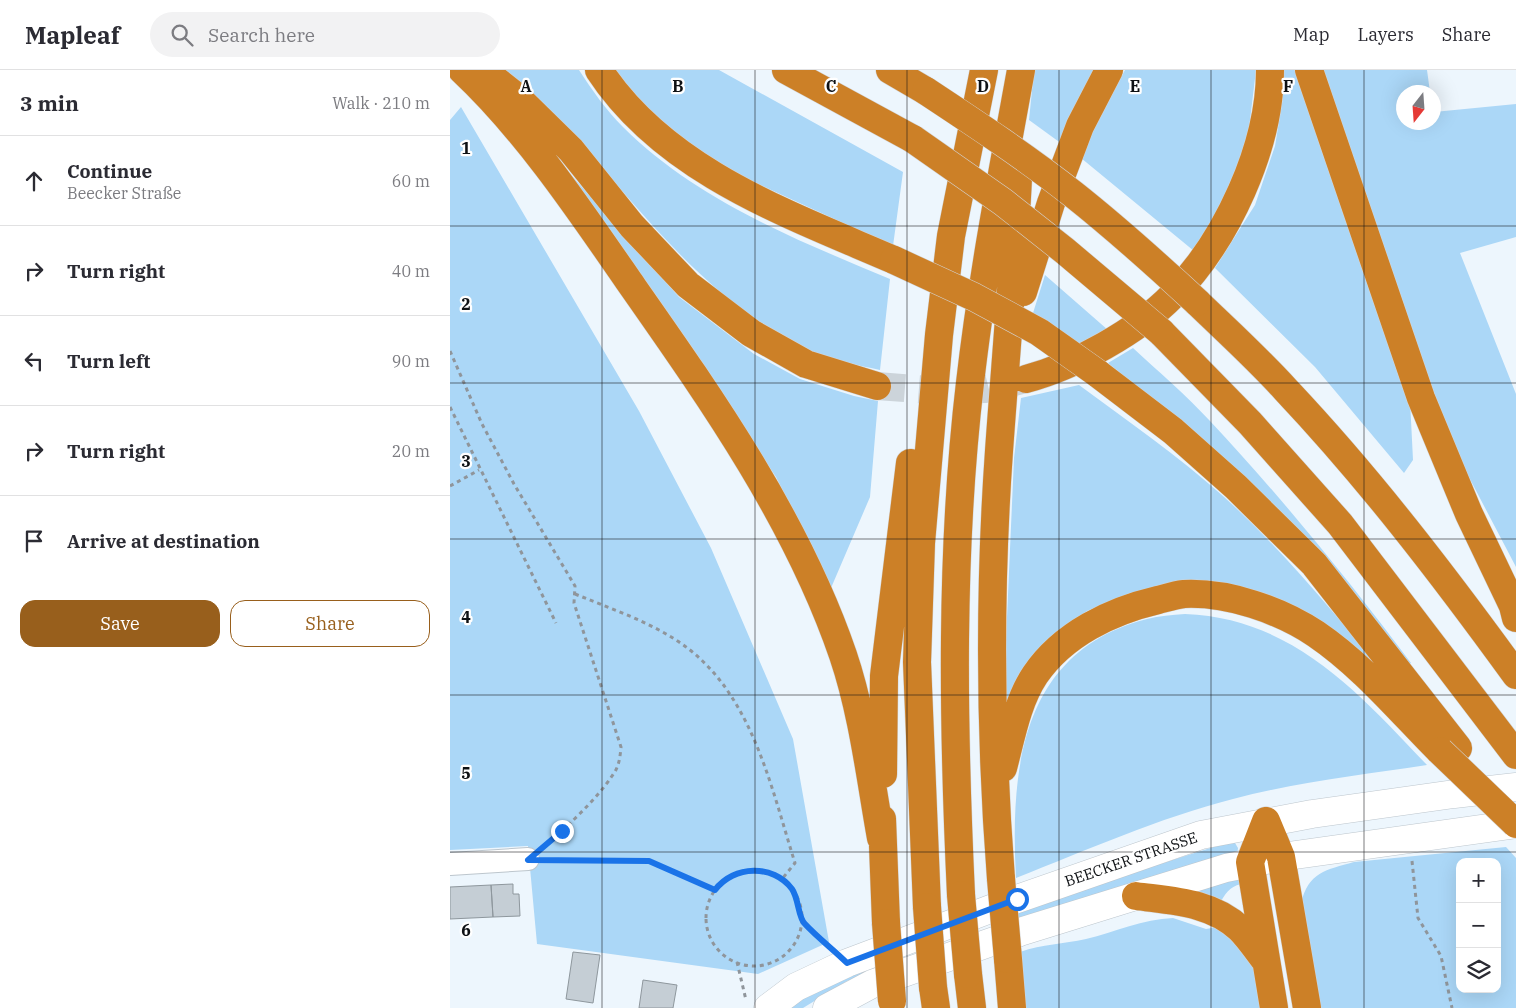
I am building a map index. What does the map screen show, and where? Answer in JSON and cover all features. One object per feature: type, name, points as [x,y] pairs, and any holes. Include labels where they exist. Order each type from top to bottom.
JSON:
[{"type":"highway","points":[[462,70],[538,156],[587,221],[679,352],[762,483],[820,595],[843,656],[860,715],[881,838]]},
{"type":"highway","points":[[483,70],[518,96],[571,150],[632,226],[688,285],[751,333],[806,364],[877,386]]},
{"type":"highway","points":[[599,70],[632,113],[668,146],[728,183],[788,214],[974,297],[1030,328],[1097,373],[1173,431],[1236,487],[1314,564],[1450,750],[1516,824]]},
{"type":"highway","points":[[786,70],[913,139],[1003,202],[1065,251],[1161,332],[1250,423],[1340,524],[1511,748]]},
{"type":"highway","points":[[890,70],[987,131],[1072,193],[1135,245],[1197,302],[1285,389],[1376,492],[1449,583],[1516,675]]},
{"type":"highway","points":[[903,70],[926,91]]},
{"type":"highway","points":[[934,997],[927,908],[917,662],[921,543],[939,335],[951,236],[984,70]]},
{"type":"highway","points":[[1012,1008],[995,796],[992,658],[999,452],[1015,255],[1022,70]]},
{"type":"highway","points":[[972,1008],[961,895],[954,670],[959,510],[970,384],[986,258],[1022,70]]},
{"type":"highway","points":[[1009,342],[1051,203],[1080,126],[1109,70]]},
{"type":"highway","points":[[1026,379],[1053,372],[1119,338],[1173,295],[1213,245],[1240,198],[1260,143],[1270,70]]},
{"type":"highway","points":[[1309,70],[1421,398],[1469,514],[1513,606],[1516,618]]},
{"type":"highway","points":[[892,1005],[881,838],[884,676],[923,367],[939,335]]},
{"type":"highway","points":[[995,796],[1020,708],[1035,676],[1060,648],[1093,623],[1124,609],[1183,594],[1231,598],[1274,613],[1316,634],[1352,663],[1450,750],[1516,819]]},
{"type":"highway","points":[[1266,821],[1282,857],[1307,1008]]},
{"type":"highway","points":[[1266,821],[1250,862],[1274,1008]]},
{"type":"highway","points":[[1136,896],[1201,906],[1218,913],[1240,929],[1267,962]]},
{"type":"street","name":"BEECKER STRASSE","points":[[768,1008],[796,987],[847,963],[1017,899],[1201,835],[1266,821],[1454,794],[1516,788]]},
{"type":"street","points":[[827,1008],[872,984],[1020,932],[1250,862],[1516,824]]},
{"type":"street","points":[[450,864],[528,860]]},
{"type":"path","points":[[450,351],[482,424],[514,484],[575,586],[574,603],[621,747],[619,763],[612,776],[562,831],[528,860]]},
{"type":"path","points":[[450,407],[479,470],[556,623]]},
{"type":"path","points":[[450,486],[479,470]]},
{"type":"path","points":[[575,594],[645,623],[675,639],[701,658],[723,684],[758,746],[795,863],[782,879]]},
{"type":"path","points":[[1411,857],[1418,918],[1441,956],[1452,1008]]},
{"type":"path","points":[[528,860],[649,861],[715,890]]},
{"type":"path","points":[[803,922],[796,940],[788,951],[777,959],[764,964],[751,965],[737,962],[725,956],[716,946],[709,934],[706,921],[707,908],[715,890],[731,876],[743,871],[757,870],[770,873],[782,879],[792,889],[798,901],[803,922],[847,963]]},
{"type":"path","points":[[737,962],[748,1008]]},
{"type":"shaded area","points":[[502,70],[579,70],[599,100],[623,127],[682,176],[749,216],[819,249],[890,279],[880,370],[816,354],[772,330],[740,308],[683,258],[570,133]]},
{"type":"shaded area","points":[[614,70],[719,70],[903,172],[893,246],[732,172],[675,135],[642,104]]},
{"type":"shaded area","points":[[1034,70],[1096,70],[1062,144],[1029,120]]},
{"type":"shaded area","points":[[1125,70],[1256,70],[1248,137],[1230,193],[1194,251],[1081,158],[1094,128]]},
{"type":"shaded area","points":[[1283,70],[1299,70],[1410,400],[1413,460],[1404,473],[1315,367],[1215,268],[1255,205],[1275,146],[1283,97]]},
{"type":"shaded area","points":[[1320,70],[1427,70],[1429,85],[1396,85],[1396,130],[1441,130],[1441,111],[1516,104],[1516,237],[1460,253],[1516,394],[1516,567],[1461,462],[1420,360]]},
{"type":"shaded area","points":[[461,107],[639,411],[711,548],[793,739],[829,942],[758,974],[537,944],[528,846],[450,850],[450,120]]},
{"type":"shaded area","points":[[567,170],[679,297],[754,354],[800,379],[854,396],[878,401],[870,497],[831,588],[776,477],[620,244],[565,171]]},
{"type":"shaded area","points":[[1045,275],[1108,330],[1082,345],[1033,313]]},
{"type":"shaded area","points":[[1133,348],[1201,411],[1263,479],[1339,570],[1411,663],[1407,665],[1192,434],[1108,363]]},
{"type":"shaded area","points":[[1079,385],[1152,439],[1223,496],[1309,584],[1389,678],[1362,656],[1184,583],[1130,593],[1087,611],[1050,638],[1008,708],[1003,708],[1014,458],[1021,398]]},
{"type":"shaded area","points":[[1185,614],[1223,619],[1258,629],[1290,644],[1348,686],[1427,765],[1305,783],[1233,799],[1178,815],[1016,878],[1016,796],[1022,757],[1032,720],[1049,686],[1073,658],[1105,635],[1147,619]]},
{"type":"shaded area","points":[[1235,843],[1238,848],[1237,855],[1018,922],[1017,909],[1223,844]]},
{"type":"shaded area","points":[[1506,847],[1516,858],[1516,1008],[1317,1008],[1301,904],[1304,893],[1313,879],[1335,867],[1354,862]]},
{"type":"shaded area","points":[[1240,877],[1241,884],[1233,887],[1219,905],[1187,891]]},
{"type":"shaded area","points":[[1173,918],[1206,929],[1212,928],[1218,922],[1250,955],[1264,1008],[1025,1008],[1020,952],[1086,939],[1151,921]]},
{"type":"shaded area","points":[[871,963],[871,972],[847,981],[803,1008],[783,1008]]},
{"type":"building","points":[[513,884],[513,894],[519,894],[520,916],[493,917],[491,885]]},
{"type":"building","points":[[491,885],[493,917],[450,919],[450,887]]},
{"type":"building","points":[[573,952],[600,955],[593,1003],[566,999]]},
{"type":"building","points":[[643,980],[677,985],[673,1008],[639,1008]]},
{"type":"tunnel","points":[[877,386],[929,390],[986,389],[1026,379]]},
{"type":"route","points":[[562,831],[528,860],[649,861],[715,890],[731,876],[743,871],[757,870],[770,873],[782,879],[792,889],[798,901],[803,922],[847,963],[1017,899]]}]
